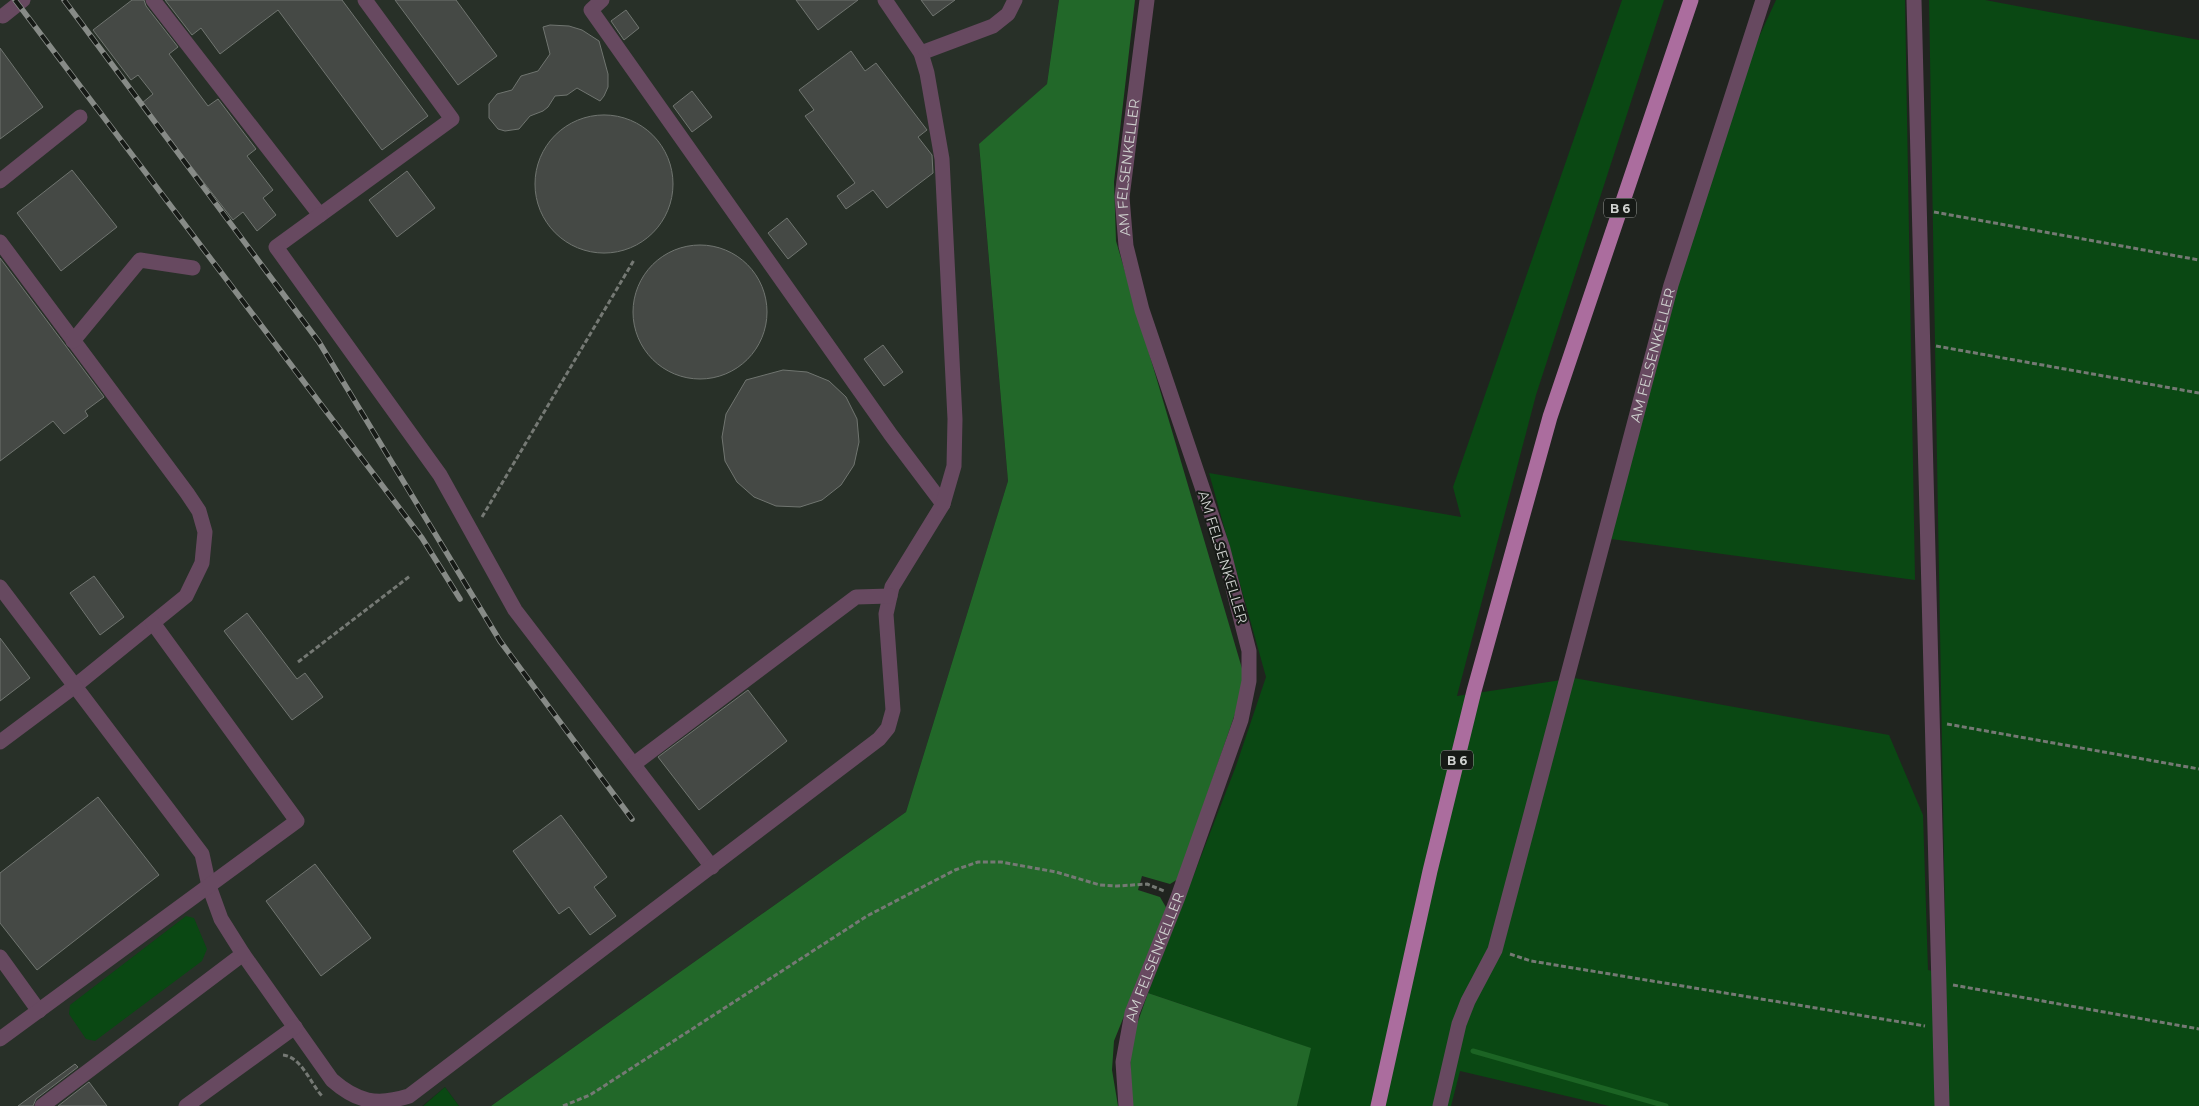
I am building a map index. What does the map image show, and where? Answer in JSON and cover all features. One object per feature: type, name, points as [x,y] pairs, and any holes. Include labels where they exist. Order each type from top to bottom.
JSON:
[{"type":"main road","name":"B 6","points":[[1378,1106],[1430,870],[1460,747],[1550,417],[1691,0]]},
{"type":"street","points":[[4,16],[23,0]]},
{"type":"street","points":[[153,0],[320,215]]},
{"type":"street","points":[[365,0],[452,119],[276,247],[440,475],[515,610],[712,867]]},
{"type":"street","points":[[602,0],[591,10],[891,435],[943,504]]},
{"type":"street","points":[[0,586],[202,854],[209,886],[222,918],[243,954],[332,1080],[352,1096],[371,1102],[392,1102],[409,1096],[879,740],[888,728],[893,710],[886,614],[892,587],[943,504],[954,466],[955,419],[942,159],[927,73],[921,53],[885,0]]},
{"type":"street","points":[[921,53],[993,26],[1008,14],[1016,0]]},
{"type":"street","name":"AM FELSENKELLER","points":[[1126,1106],[1123,1062],[1132,1013],[1178,896],[1242,720],[1249,681],[1249,651],[1223,549],[1142,310],[1126,246],[1122,197],[1147,0]]},
{"type":"street","name":"AM FELSENKELLER","points":[[1440,1106],[1459,1024],[1468,1001],[1495,950],[1556,713],[1671,285],[1763,0]]},
{"type":"street","points":[[1914,0],[1942,1106]]},
{"type":"street","points":[[0,181],[80,117]]},
{"type":"street","points":[[0,242],[187,493],[198,511],[204,532],[202,563],[186,596],[75,686],[0,742]]},
{"type":"street","points":[[73,341],[140,260],[193,268]]},
{"type":"street","points":[[634,764],[856,597],[890,596]]},
{"type":"street","points":[[0,1039],[297,821],[153,623]]},
{"type":"street","points":[[42,1106],[243,954]]},
{"type":"street","points":[[0,957],[39,1011]]},
{"type":"street","points":[[186,1106],[295,1026]]},
{"type":"path","points":[[1919,209],[2199,260]]},
{"type":"path","points":[[481,518],[634,260]]},
{"type":"path","points":[[1922,343],[2199,392]]},
{"type":"path","points":[[298,662],[410,576]]},
{"type":"path","points":[[1932,721],[2199,769]]},
{"type":"path","points":[[563,1106],[590,1094],[867,916],[955,870],[978,862],[1001,862],[1056,872],[1100,885],[1147,884],[1178,896]]},
{"type":"path","points":[[1495,950],[1532,961],[1940,1028]]},
{"type":"path","points":[[1938,983],[2199,1029]]},
{"type":"path","points":[[276,1057],[286,1055],[294,1059],[322,1098]]},
{"type":"shaded area","points":[[0,0],[1059,0],[1047,84],[979,145],[1008,481],[906,812],[491,1106],[459,1106],[445,1087],[422,1106],[0,1106]]},
{"type":"green space","points":[[1059,0],[1135,0],[1114,182],[1116,241],[1246,682],[1178,879],[1170,884],[1142,876],[1138,890],[1160,897],[1167,909],[1114,1041],[1112,1070],[1118,1106],[491,1106],[906,812],[1008,481],[979,144],[1047,84]]},
{"type":"green space","points":[[1622,0],[1664,0],[1536,395],[1457,696],[1574,678],[1889,735],[1923,815],[1928,970],[1946,974],[1929,0],[1985,0],[2199,40],[2199,1106],[1609,1106],[1460,1071],[1451,1106],[1297,1106],[1310,1048],[1148,993],[1236,766],[1266,677],[1209,473],[1461,517],[1453,487]]},
{"type":"green space","points":[[1776,0],[1905,0],[1915,580],[1611,539],[1673,299],[1753,50]]},
{"type":"green space","points":[[186,916],[194,918],[207,949],[202,961],[95,1041],[86,1039],[69,1014],[70,1005]]},
{"type":"green space","points":[[1148,993],[1311,1048],[1297,1106],[1132,1106],[1130,1055],[1135,1030]]},
{"type":"green space","points":[[445,1087],[459,1106],[423,1106]]},
{"type":"building","points":[[132,0],[144,0],[146,6],[178,47],[169,54],[208,106],[218,99],[256,149],[247,156],[273,190],[263,198],[276,215],[257,231],[243,212],[233,220],[142,103],[153,94],[138,75],[131,80],[93,30]]},
{"type":"building","points":[[165,0],[342,0],[428,116],[382,150],[278,10],[220,54],[201,28],[192,35]]},
{"type":"building","points":[[395,0],[456,0],[497,56],[458,85]]},
{"type":"building","points":[[796,0],[858,0],[818,30]]},
{"type":"building","points":[[921,0],[955,0],[933,16]]},
{"type":"building","points":[[626,10],[639,28],[624,40],[611,21]]},
{"type":"building","points":[[550,25],[569,26],[582,30],[599,41],[608,74],[608,87],[604,96],[600,101],[577,88],[567,95],[555,96],[548,107],[530,116],[519,129],[505,131],[498,129],[489,118],[489,104],[497,94],[512,90],[521,76],[538,71],[550,54],[543,27]]},
{"type":"building","points":[[0,48],[43,107],[0,139]]},
{"type":"building","points":[[851,51],[865,71],[876,63],[927,130],[918,137],[932,155],[933,173],[887,208],[873,190],[846,209],[837,196],[855,183],[805,116],[814,110],[799,90]]},
{"type":"building","points":[[692,91],[712,117],[692,132],[673,106]]},
{"type":"building","points":[[604,115],[618,116],[631,120],[653,135],[668,157],[672,170],[672,198],[668,211],[653,233],[631,248],[618,252],[604,253],[590,252],[577,248],[555,233],[540,211],[536,198],[535,184],[536,170],[540,157],[555,135],[577,120],[590,116]]},
{"type":"building","points":[[72,170],[117,227],[61,271],[17,213]]},
{"type":"building","points":[[407,171],[435,208],[397,237],[369,200]]},
{"type":"building","points":[[787,218],[807,244],[788,259],[768,233]]},
{"type":"building","points":[[700,245],[726,250],[737,256],[747,265],[756,275],[762,286],[767,312],[762,338],[756,349],[747,359],[737,368],[726,374],[700,379],[674,374],[663,368],[653,359],[644,349],[638,338],[633,312],[638,286],[644,275],[653,265],[663,256],[674,250]]},
{"type":"building","points":[[0,258],[104,397],[85,411],[88,416],[64,434],[53,421],[0,461]]},
{"type":"building","points":[[883,345],[903,372],[884,386],[864,359]]},
{"type":"building","points":[[783,370],[807,372],[829,381],[846,397],[857,419],[859,442],[854,465],[841,485],[822,500],[800,507],[776,506],[754,497],[737,482],[725,461],[722,437],[726,414],[746,380]]},
{"type":"building","points":[[94,576],[124,617],[100,635],[70,593]]},
{"type":"building","points":[[247,613],[297,679],[305,673],[323,697],[292,720],[224,631]]},
{"type":"building","points":[[0,638],[30,678],[0,701]]},
{"type":"building","points":[[748,690],[787,741],[699,810],[658,757]]},
{"type":"building","points":[[98,797],[159,875],[37,970],[0,923],[0,873]]},
{"type":"building","points":[[561,815],[607,877],[594,887],[616,916],[590,935],[569,907],[559,914],[513,851]]},
{"type":"building","points":[[315,864],[371,938],[321,976],[266,901]]},
{"type":"building","points":[[75,1064],[78,1067],[36,1099],[33,1106],[18,1106]]},
{"type":"building","points":[[89,1082],[107,1106],[58,1106]]},
{"type":"waterway","points":[[1473,1051],[1666,1106]]},
{"type":"railway","points":[[15,0],[422,538],[460,599]]},
{"type":"railway","points":[[64,0],[319,342],[500,641],[632,819]]}]
